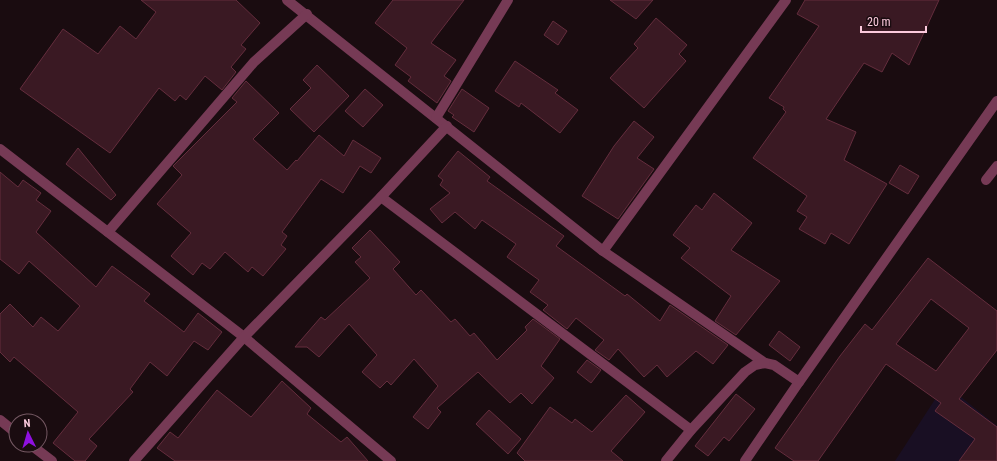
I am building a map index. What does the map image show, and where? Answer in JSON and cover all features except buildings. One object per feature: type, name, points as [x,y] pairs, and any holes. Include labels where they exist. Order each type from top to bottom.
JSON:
[{"type":"street","points":[[287,0],[307,14],[602,251],[765,363],[774,365],[799,382]]},
{"type":"street","points":[[436,118],[508,0]]},
{"type":"street","points":[[602,251],[786,0]]},
{"type":"street","points":[[108,232],[254,62],[307,14]]},
{"type":"street","points":[[745,461],[997,101]]},
{"type":"street","points":[[134,461],[244,337],[381,197],[447,126]]},
{"type":"street","points":[[0,149],[244,337],[392,461]]},
{"type":"street","points":[[986,180],[997,166]]},
{"type":"street","points":[[381,197],[691,430]]},
{"type":"street","points":[[666,461],[691,430],[746,372],[755,365],[765,363]]},
{"type":"street","points":[[0,420],[8,426]]},
{"type":"street","points":[[42,453],[52,461]]},
{"type":"shaded area","points":[[945,384],[997,426],[997,461],[895,461]]}]
